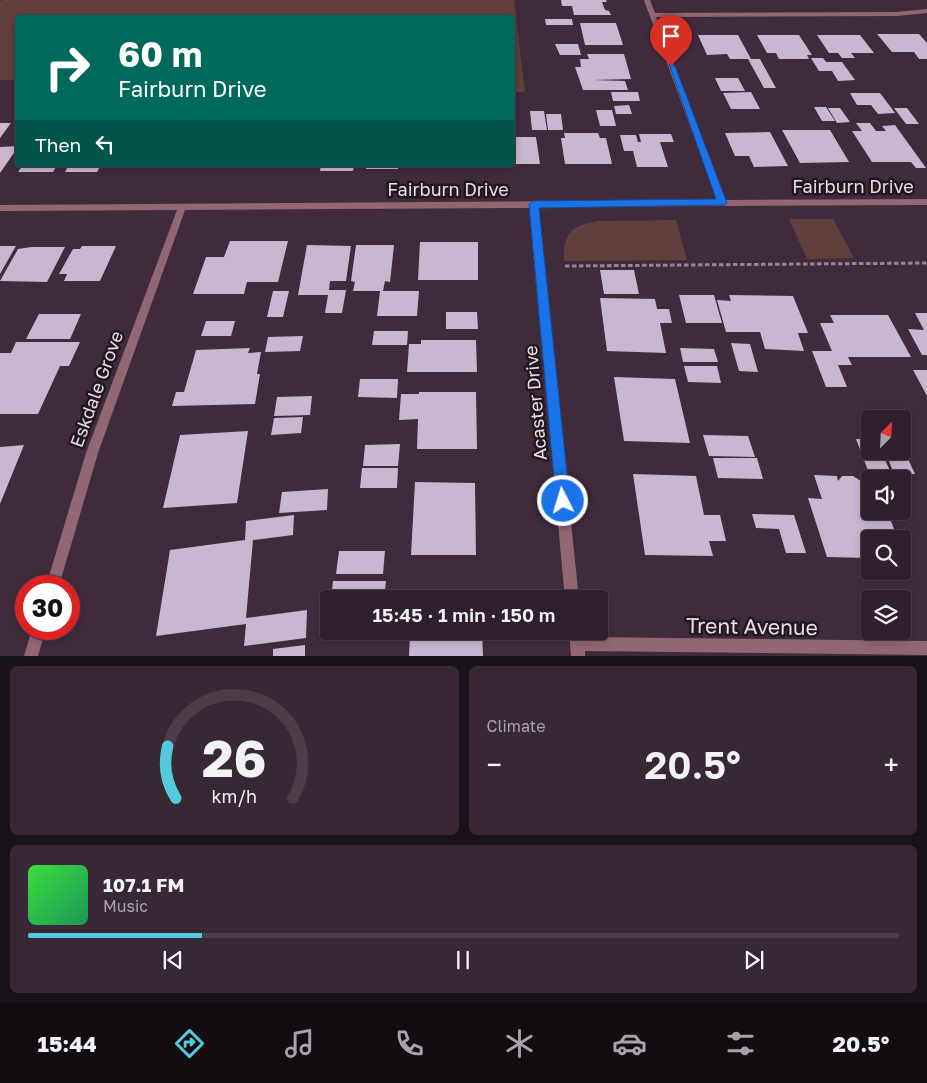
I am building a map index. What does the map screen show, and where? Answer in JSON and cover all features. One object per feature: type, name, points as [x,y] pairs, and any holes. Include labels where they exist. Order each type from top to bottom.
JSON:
[{"type":"street","points":[[647,0],[722,203]]},
{"type":"street","points":[[652,14],[897,14],[927,12]]},
{"type":"street","name":"Fairburn Drive","points":[[0,208],[927,202]]},
{"type":"street","name":"Acaster Drive","points":[[534,204],[571,590]]},
{"type":"street","name":"Eskdale Grove","points":[[55,575],[92,453],[182,207]]},
{"type":"street","points":[[31,656],[36,640]]},
{"type":"street","name":"Trent Avenue","points":[[577,644],[927,648]]},
{"type":"path","points":[[541,266],[927,263]]},
{"type":"shaded area","points":[[514,0],[525,92],[515,92],[515,15],[15,15],[15,80],[0,80],[0,1]]},
{"type":"shaded area","points":[[789,219],[833,219],[854,258],[807,259]]},
{"type":"shaded area","points":[[676,220],[687,260],[564,261],[567,237],[570,232],[581,225],[598,221]]},
{"type":"building","points":[[561,0],[606,0],[607,2],[602,2],[605,10],[609,11],[611,15],[574,15],[572,6],[562,6]]},
{"type":"building","points":[[545,19],[572,19],[573,25],[546,25]]},
{"type":"building","points":[[580,23],[616,23],[623,45],[585,45]]},
{"type":"building","points":[[877,34],[919,34],[927,43],[927,59],[919,59],[914,52],[892,52]]},
{"type":"building","points":[[698,35],[738,35],[751,59],[760,59],[776,88],[764,88],[748,59],[730,59],[727,54],[707,55]]},
{"type":"building","points":[[757,35],[799,35],[812,55],[807,55],[809,59],[779,59],[776,53],[767,53]]},
{"type":"building","points":[[817,35],[860,35],[874,53],[851,53],[855,58],[842,58],[838,53],[829,53]]},
{"type":"building","points":[[555,44],[578,44],[581,55],[560,55]]},
{"type":"building","points":[[587,54],[624,54],[631,79],[593,80],[625,81],[628,90],[583,90],[575,67],[581,67],[580,59],[589,59]]},
{"type":"building","points":[[811,58],[823,58],[826,62],[842,62],[855,80],[838,81],[832,71],[819,71]]},
{"type":"building","points":[[715,78],[738,78],[745,91],[721,91]]},
{"type":"building","points":[[611,92],[638,92],[640,101],[613,101]]},
{"type":"building","points":[[751,92],[760,109],[731,109],[723,93]]},
{"type":"building","points":[[850,93],[880,93],[895,113],[878,114],[871,105],[857,105]]},
{"type":"building","points":[[629,105],[632,114],[616,114],[614,106]]},
{"type":"building","points":[[814,107],[826,107],[835,121],[822,121]]},
{"type":"building","points":[[828,108],[840,108],[850,122],[837,123]]},
{"type":"building","points":[[894,108],[907,108],[919,124],[906,124]]},
{"type":"building","points":[[596,110],[612,110],[616,126],[600,126]]},
{"type":"building","points":[[530,111],[544,111],[547,130],[532,130]]},
{"type":"building","points":[[546,114],[561,114],[563,130],[548,130]]},
{"type":"building","points":[[0,123],[11,123],[0,138]]},
{"type":"building","points":[[856,123],[870,123],[876,131],[886,131],[882,126],[895,125],[926,168],[916,168],[911,162],[872,162],[852,131],[862,131]]},
{"type":"building","points":[[782,130],[830,130],[849,162],[800,163]]},
{"type":"building","points":[[770,132],[788,166],[754,167],[749,156],[735,156],[725,133]]},
{"type":"building","points":[[564,133],[598,133],[600,138],[606,138],[612,164],[565,164],[561,138],[565,138]]},
{"type":"building","points":[[639,134],[671,134],[674,142],[660,142],[668,167],[637,167],[633,151],[624,151],[620,135],[636,135],[638,142],[641,142]]},
{"type":"building","points":[[515,137],[536,137],[540,164],[515,164]]},
{"type":"building","points":[[15,146],[15,151],[0,173],[0,147]]},
{"type":"building","points":[[22,167],[56,167],[53,172],[18,172]]},
{"type":"building","points":[[68,167],[100,167],[97,172],[65,172]]},
{"type":"building","points":[[321,167],[354,167],[353,171],[320,171]]},
{"type":"building","points":[[366,167],[398,167],[398,169],[366,169]]},
{"type":"building","points":[[230,241],[288,241],[278,282],[247,282],[244,294],[193,294],[206,257],[224,257]]},
{"type":"building","points":[[420,242],[478,242],[478,280],[418,280]]},
{"type":"building","points":[[307,245],[351,246],[346,281],[330,281],[329,290],[346,290],[342,313],[325,313],[328,295],[298,295]]},
{"type":"building","points":[[356,245],[394,245],[390,282],[385,281],[383,291],[419,291],[417,316],[377,316],[380,291],[353,291],[355,282],[351,281]]},
{"type":"building","points":[[0,246],[16,246],[0,274]]},
{"type":"building","points":[[82,246],[116,246],[100,281],[64,281],[67,274],[59,274],[73,249],[80,249]]},
{"type":"building","points":[[65,247],[47,282],[0,281],[18,249]]},
{"type":"building","points":[[600,270],[634,270],[639,294],[604,294]]},
{"type":"building","points":[[273,291],[289,291],[283,317],[267,317]]},
{"type":"building","points":[[679,295],[714,295],[722,323],[686,323]]},
{"type":"building","points":[[729,295],[793,296],[808,333],[798,333],[804,351],[765,349],[760,332],[726,332],[717,300],[731,301]]},
{"type":"building","points":[[600,298],[655,299],[657,309],[669,309],[672,323],[660,323],[666,353],[607,351]]},
{"type":"building","points":[[446,312],[477,312],[478,329],[446,329]]},
{"type":"building","points":[[915,313],[927,313],[927,355],[922,355],[908,329],[924,330]]},
{"type":"building","points":[[39,314],[81,314],[70,339],[26,339]]},
{"type":"building","points":[[830,315],[888,315],[911,357],[848,357],[852,365],[838,365],[847,387],[826,387],[812,351],[832,351],[820,323],[834,323]]},
{"type":"building","points":[[206,321],[235,321],[231,336],[201,336]]},
{"type":"building","points":[[374,331],[408,331],[407,345],[372,345]]},
{"type":"building","points":[[303,336],[300,351],[265,352],[268,337]]},
{"type":"building","points":[[421,340],[476,340],[477,372],[407,372],[409,344],[421,344]]},
{"type":"building","points":[[16,342],[80,342],[69,366],[60,366],[38,414],[0,414],[0,353],[11,353]]},
{"type":"building","points":[[731,343],[750,344],[758,372],[739,371]]},
{"type":"building","points":[[250,348],[248,353],[261,352],[257,374],[260,374],[255,404],[172,406],[176,392],[184,392],[196,350]]},
{"type":"building","points":[[680,348],[714,349],[718,362],[683,362]]},
{"type":"building","points":[[684,366],[717,366],[721,383],[688,382]]},
{"type":"building","points":[[913,370],[927,370],[927,396]]},
{"type":"building","points":[[614,377],[675,379],[690,443],[624,441]]},
{"type":"building","points":[[360,379],[398,379],[397,398],[358,397]]},
{"type":"building","points":[[419,392],[476,392],[477,449],[417,449],[418,419],[399,420],[401,394],[419,394]]},
{"type":"building","points":[[312,396],[310,415],[274,416],[277,397]]},
{"type":"building","points":[[303,417],[301,433],[271,435],[274,418]]},
{"type":"building","points":[[248,431],[237,503],[163,508],[180,435]]},
{"type":"building","points":[[703,435],[748,436],[755,457],[709,456]]},
{"type":"building","points":[[856,439],[861,439],[861,452]]},
{"type":"building","points":[[400,444],[398,466],[363,466],[365,445]]},
{"type":"building","points":[[24,445],[0,504],[0,447]]},
{"type":"building","points":[[713,458],[757,458],[763,479],[718,478]]},
{"type":"building","points":[[864,460],[885,460],[890,470],[868,470]]},
{"type":"building","points":[[889,460],[908,460],[915,474],[911,474],[911,470],[892,470]]},
{"type":"building","points":[[362,468],[398,468],[397,488],[360,488]]},
{"type":"building","points":[[633,474],[696,476],[704,515],[720,515],[726,541],[709,541],[713,556],[645,555]]},
{"type":"building","points":[[814,475],[837,476],[838,481],[842,476],[853,476],[861,481],[861,520],[891,520],[894,530],[861,530],[861,558],[827,557],[808,498],[822,499]]},
{"type":"building","points":[[415,482],[475,483],[476,555],[411,555]]},
{"type":"building","points":[[328,489],[327,510],[279,513],[282,492]]},
{"type":"building","points":[[752,514],[794,515],[806,553],[786,553],[779,529],[756,528]]},
{"type":"building","points":[[294,515],[293,535],[253,540],[246,618],[307,610],[306,638],[244,646],[246,624],[156,636],[170,550],[245,540],[246,521]]},
{"type":"building","points":[[339,551],[385,551],[383,574],[336,574]]},
{"type":"building","points":[[333,581],[386,581],[385,590],[332,590]]},
{"type":"building","points":[[410,640],[482,640],[483,656],[409,656]]},
{"type":"building","points":[[305,645],[305,656],[273,656],[273,649]]},
{"type":"route","points":[[563,501],[534,204],[722,203],[671,66]]}]
